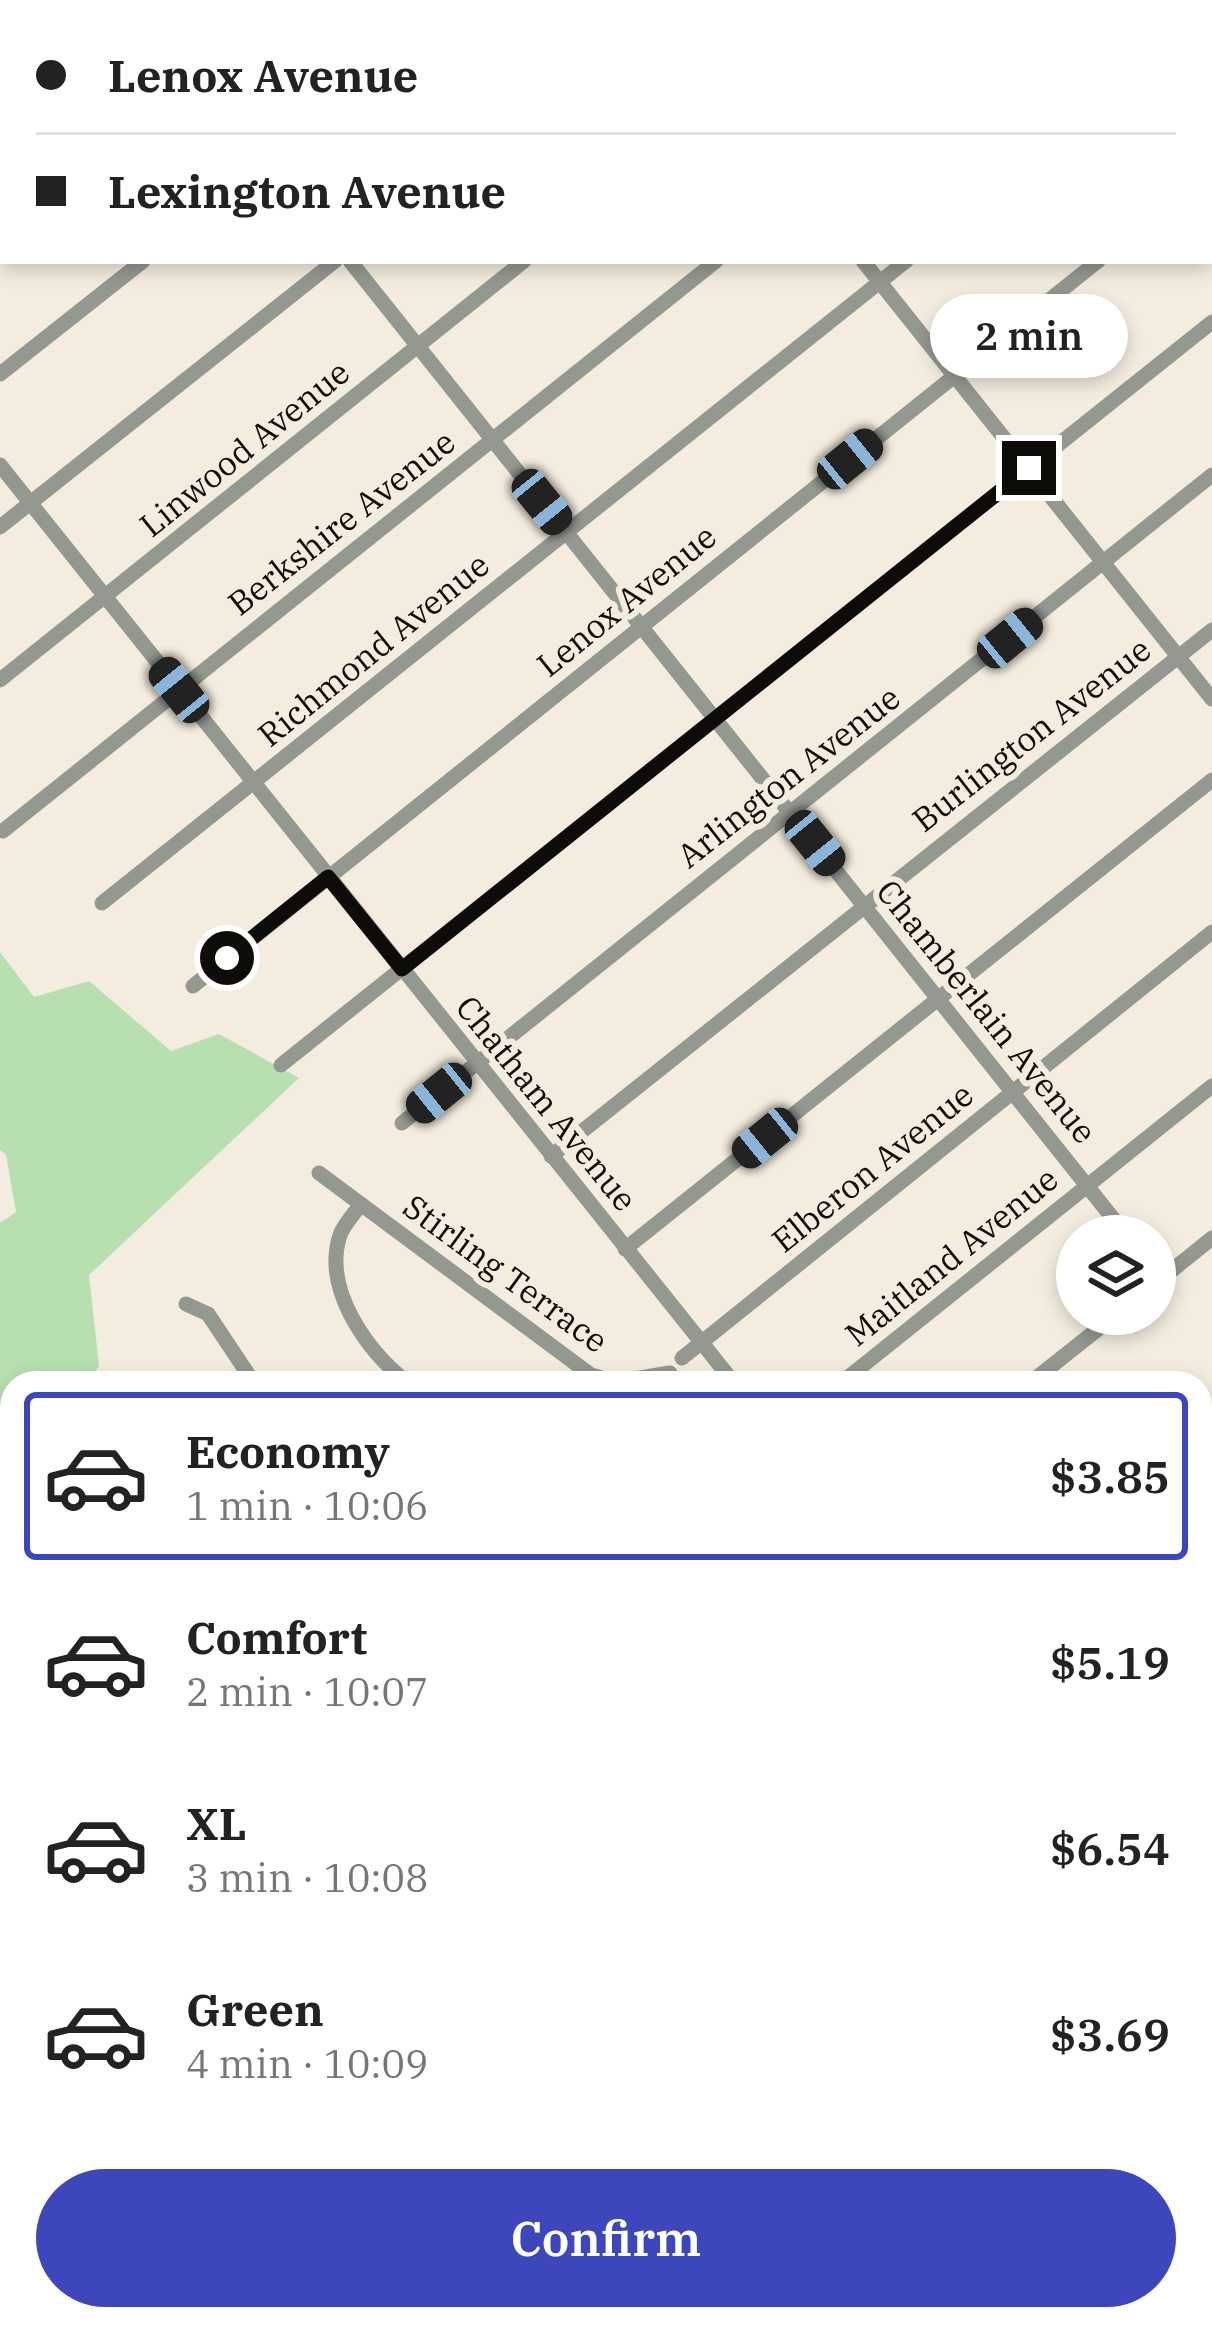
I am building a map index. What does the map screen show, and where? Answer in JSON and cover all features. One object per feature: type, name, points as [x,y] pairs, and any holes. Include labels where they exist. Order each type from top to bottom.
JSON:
[{"type":"street","points":[[0,374],[139,264]]},
{"type":"street","points":[[0,527],[331,264]]},
{"type":"street","name":"Chamberlain Avenue","points":[[352,264],[1111,1215]]},
{"type":"street","name":"Linwood Avenue","points":[[0,680],[520,264]]},
{"type":"street","name":"Berkshire Avenue","points":[[3,831],[712,264]]},
{"type":"street","points":[[865,264],[1212,699]]},
{"type":"street","name":"Richmond Avenue","points":[[102,903],[903,264]]},
{"type":"street","name":"Lenox Avenue","points":[[193,986],[1094,264]]},
{"type":"street","points":[[281,1065],[1212,322]]},
{"type":"street","name":"Chatham Avenue","points":[[0,465],[724,1371]]},
{"type":"street","name":"Arlington Avenue","points":[[402,1123],[1212,475]]},
{"type":"street","name":"Burlington Avenue","points":[[550,1156],[1212,630]]},
{"type":"street","points":[[625,1249],[1212,780]]},
{"type":"street","name":"Elberon Avenue","points":[[682,1358],[1212,932]]},
{"type":"street","name":"Maitland Avenue","points":[[856,1371],[1212,1087]]},
{"type":"street","name":"Stirling Terrace","points":[[319,1173],[586,1371]]},
{"type":"street","points":[[361,1204],[340,1236],[336,1255],[340,1280],[362,1337],[394,1371]]},
{"type":"street","points":[[1176,1264],[1212,1238]]},
{"type":"street","points":[[186,1304],[208,1314],[246,1371]]},
{"type":"street","points":[[1045,1371],[1091,1335]]},
{"type":"green space","points":[[0,952],[34,997],[89,981],[171,1051],[219,1034],[299,1078],[89,1275],[96,1371],[0,1371],[0,1223],[16,1212],[6,1155],[0,1150]]},
{"type":"route","points":[[227,958],[328,877],[402,969],[1029,468]]}]
